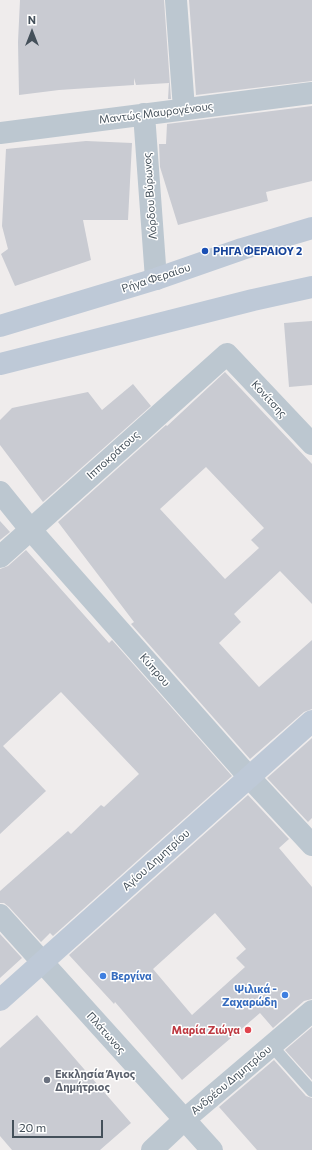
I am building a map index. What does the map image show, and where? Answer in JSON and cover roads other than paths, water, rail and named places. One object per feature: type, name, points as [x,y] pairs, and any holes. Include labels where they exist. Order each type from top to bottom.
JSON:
[{"type":"street","points":[[176,0],[184,109]]},
{"type":"street","name":"Μαντώς Μαυρογένους","points":[[0,133],[312,93]]},
{"type":"street","name":"Λόρδου Βύρωνος","points":[[144,114],[156,279]]},
{"type":"street","name":"Ρήγα Φεραίου","points":[[0,326],[156,279],[242,249],[312,228]]},
{"type":"street","points":[[0,364],[245,302],[312,287]]},
{"type":"street","name":"Κονίτσης","points":[[227,354],[312,444]]},
{"type":"street","name":"Ιπποκράτους","points":[[0,557],[227,354]]},
{"type":"street","name":"Κύπρου","points":[[0,492],[30,529],[249,777],[312,845]]},
{"type":"street","name":"Αγίου Δημητρίου","points":[[0,1000],[312,720]]},
{"type":"street","name":"Πλάτωνος","points":[[0,915],[212,1150]]},
{"type":"street","name":"Ανδρέου Δημητρίου","points":[[152,1150],[184,1120],[312,1011]]},
{"type":"lane","points":[[271,1046],[312,1091]]},
{"type":"place","name":"ΡΗΓΑ ΦΕΡΑΙΟΥ 2","points":[[205,251]]},
{"type":"place","name":"Βεργίνα","points":[[103,976]]},
{"type":"place","name":"Ψιλικά - Ζαχαρώδη","points":[[285,995]]},
{"type":"place","name":"Μαρία Ζιώγα","points":[[248,1030]]},
{"type":"place","name":"Εκκλησία Άγιος Δημήτριος","points":[[47,1080]]}]
